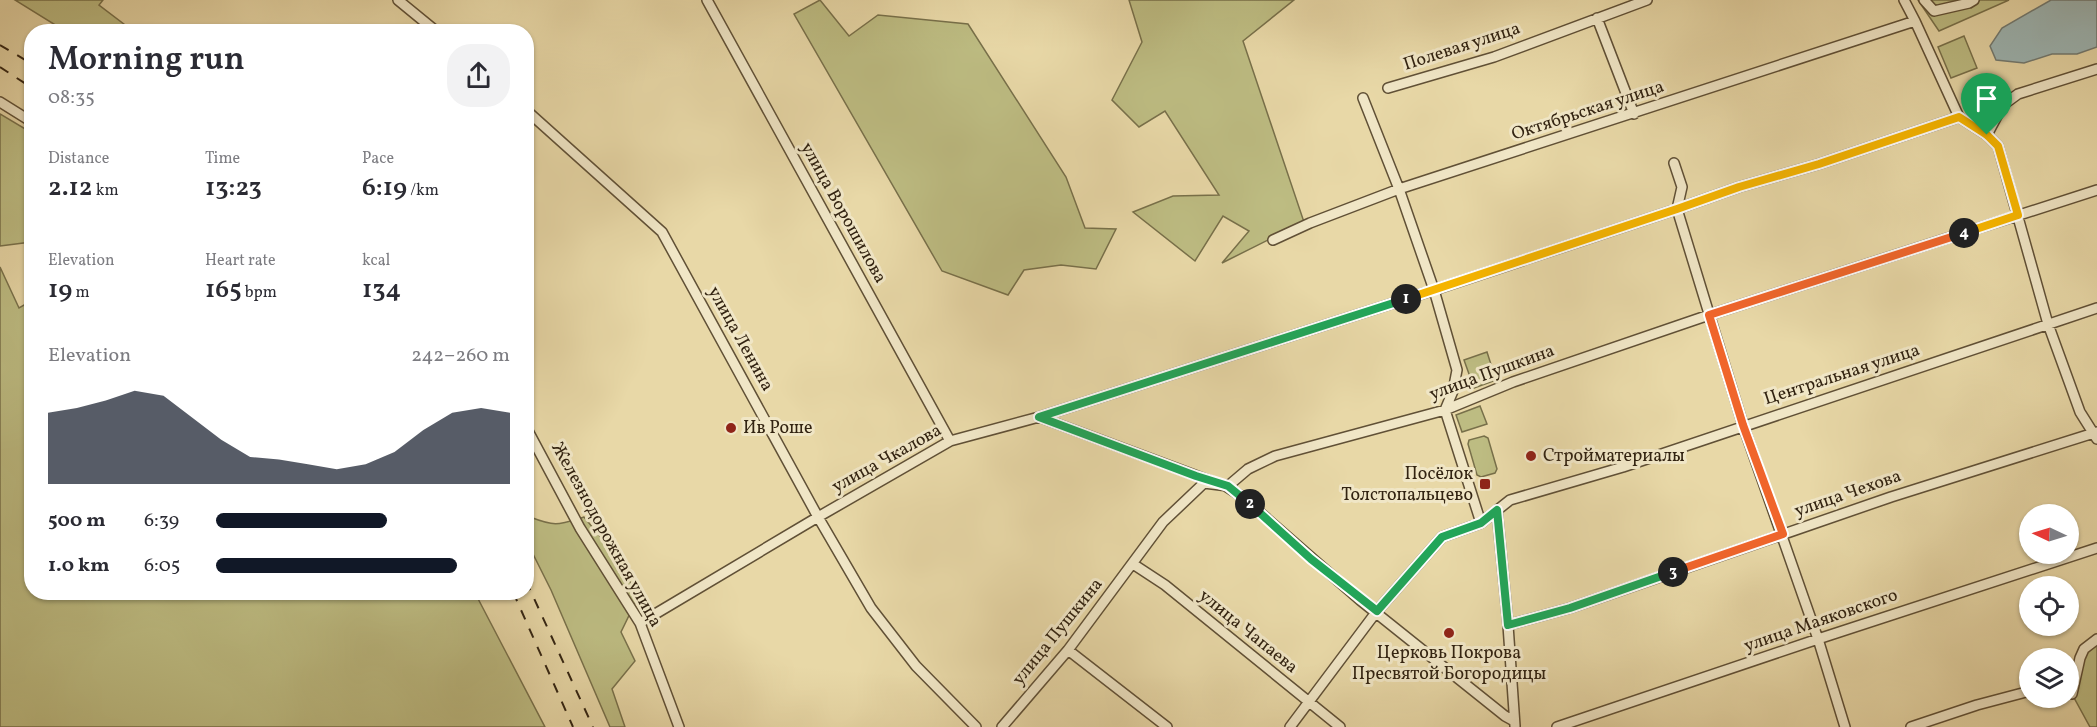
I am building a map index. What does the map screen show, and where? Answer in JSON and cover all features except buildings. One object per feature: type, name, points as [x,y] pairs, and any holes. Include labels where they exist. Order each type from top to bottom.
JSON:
[{"type":"street","points":[[398,0],[427,24]]},
{"type":"street","name":"улица Ворошилова","points":[[708,0],[950,441]]},
{"type":"street","name":"Полевая улица","points":[[1388,88],[1494,57],[1647,0]]},
{"type":"street","points":[[1904,0],[1959,117],[1987,135],[1998,146],[2048,324],[2080,412],[2096,435]]},
{"type":"street","points":[[1924,0],[1934,11],[1974,0]]},
{"type":"street","points":[[1597,18],[1634,114]]},
{"type":"street","name":"Октябрьская улица","points":[[1273,240],[1310,223],[1399,189],[1915,21]]},
{"type":"street","points":[[1987,135],[2003,105],[2018,94],[2097,69]]},
{"type":"street","points":[[1363,98],[1399,189],[1434,290],[1457,370],[1453,391],[1445,410],[1481,523]]},
{"type":"street","points":[[0,102],[24,117]]},
{"type":"street","name":"улица Ленина","points":[[534,117],[662,232],[818,517],[884,626],[916,666],[976,727]]},
{"type":"street","name":"улица Чкалова","points":[[640,623],[950,441],[1039,417],[1959,117]]},
{"type":"street","points":[[1674,163],[1682,187],[1677,209],[1709,315],[1743,425],[1783,534],[1845,727]]},
{"type":"street","name":"улица Пушкина","points":[[1002,727],[1068,650],[1163,522],[1204,483],[1228,486],[1248,470],[1275,456],[1445,410],[1513,382],[1709,315],[2097,190]]},
{"type":"street","name":"Центральная улица","points":[[1290,727],[1377,611],[1442,537],[1481,523],[1510,500],[1623,467],[2097,308]]},
{"type":"street","points":[[1039,417],[1228,486],[1360,600],[1377,611],[1515,724]]},
{"type":"street","name":"улица Чехова","points":[[1508,625],[1570,608],[1953,476],[2096,435]]},
{"type":"street","name":"Железнодорожная улица","points":[[534,442],[580,528],[640,623],[680,727]]},
{"type":"street","points":[[1497,510],[1515,724]]},
{"type":"street","name":"улица Маяковского","points":[[1557,727],[2097,548]]},
{"type":"street","name":"улица Чапаева","points":[[1133,564],[1165,585],[1340,727]]},
{"type":"street","points":[[2079,661],[2084,649],[2097,639]]},
{"type":"street","points":[[1068,650],[1167,727]]},
{"type":"street","points":[[1911,727],[1977,705],[2019,695]]},
{"type":"shaded area","points":[[15,0],[103,0],[99,5],[124,24],[54,24]]},
{"type":"shaded area","points":[[820,0],[849,36],[878,15],[968,24],[1066,177],[1085,228],[1116,229],[1096,269],[1061,265],[1024,270],[1008,295],[942,271],[794,14]]},
{"type":"shaded area","points":[[1129,0],[1294,0],[1243,41],[1304,222],[1222,263],[1249,231],[1223,216],[1195,261],[1133,212],[1173,196],[1219,195],[1165,111],[1139,127],[1112,100],[1142,42]]},
{"type":"shaded area","points":[[1918,0],[2009,0],[1939,31]]},
{"type":"shaded area","points":[[1964,36],[1977,68],[1951,78],[1938,47]]},
{"type":"shaded area","points":[[0,114],[24,128],[24,243],[0,246]]},
{"type":"shaded area","points":[[0,267],[19,308],[24,305],[24,600],[479,600],[545,727],[0,727]]},
{"type":"shaded area","points":[[1487,352],[1496,380],[1474,388],[1464,360]]},
{"type":"shaded area","points":[[1480,406],[1487,424],[1462,432],[1456,415]]},
{"type":"shaded area","points":[[1484,436],[1488,438],[1497,469],[1495,473],[1481,477],[1477,475],[1468,444],[1469,440]]},
{"type":"shaded area","points":[[584,517],[617,557],[638,597],[621,632],[635,661],[612,689],[625,727],[610,727],[534,556],[534,518],[552,524]]},
{"type":"shaded area","points":[[2097,637],[2097,727],[2090,727],[2079,707],[2079,664]]},
{"type":"water","points":[[2051,0],[2097,0],[2097,47],[2077,54],[2052,54],[2024,63],[1996,60],[1990,46],[2002,28]]},
{"type":"railway","points":[[0,45],[24,59]]},
{"type":"railway","points":[[0,67],[24,83]]},
{"type":"railway","points":[[534,598],[593,727]]},
{"type":"railway","points":[[517,600],[573,727]]},
{"type":"place","name":"Ив Роше","points":[[731,428]]},
{"type":"place","name":"Стройматериалы","points":[[1531,456]]},
{"type":"place","name":"Посёлок Толстопальцево","points":[[1485,484]]},
{"type":"place","name":"Церковь Покрова Пресвятой Богородицы","points":[[1449,633]]},
{"type":"route","points":[[1959,117],[1987,135],[1998,146],[2018,215],[1709,315],[1743,425],[1783,534],[1570,608],[1508,625],[1497,510],[1481,523],[1442,537],[1377,611],[1360,600],[1311,559],[1228,486],[1039,417],[1959,117]]}]
